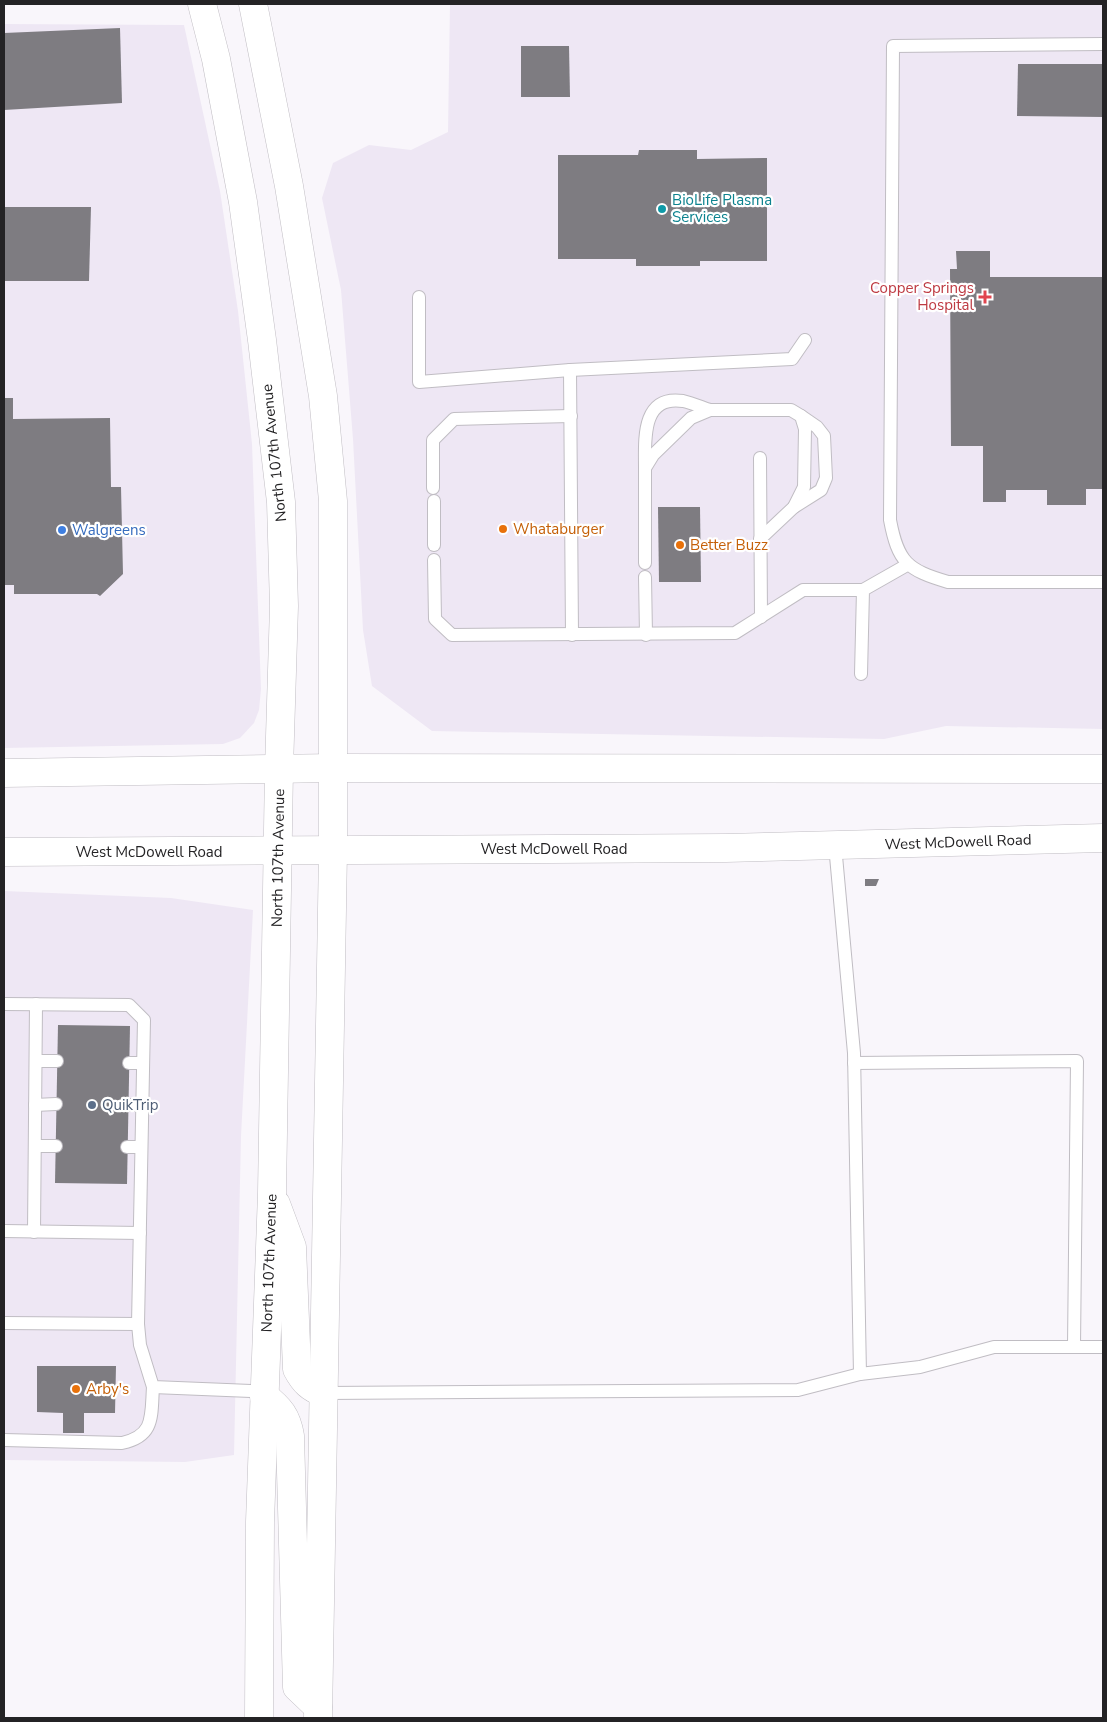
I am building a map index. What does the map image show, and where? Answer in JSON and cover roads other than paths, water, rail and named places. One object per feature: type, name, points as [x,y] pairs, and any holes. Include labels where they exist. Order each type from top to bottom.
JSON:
[{"type":"main road","name":"North 107th Avenue","points":[[202,4],[216,59],[243,202],[262,340],[281,502],[284,606],[278,769],[272,1194],[260,1522],[259,1718]]},
{"type":"main road","points":[[254,4],[289,186],[323,396],[332,501],[334,768],[318,1713]]},
{"type":"main road","points":[[4,774],[334,768],[1103,769]]},
{"type":"main road","name":"West McDowell Road","points":[[4,852],[277,852],[726,848],[1103,838]]},
{"type":"main road","points":[[272,1194],[292,1247],[297,1369],[304,1382],[312,1389],[324,1393]]},
{"type":"main road","points":[[264,1396],[278,1406],[285,1416],[290,1436],[298,1687],[318,1713]]},
{"type":"lane","points":[[1103,44],[893,46],[890,520],[895,544],[907,565],[928,576],[948,582],[1103,582]]},
{"type":"lane","points":[[419,297],[419,382],[570,370],[792,359],[805,340]]},
{"type":"lane","points":[[570,370],[572,635]]},
{"type":"lane","points":[[645,563],[645,468],[648,420],[655,407],[671,401],[684,401],[710,410],[790,410],[817,427],[824,436],[826,478],[821,490],[794,506],[760,539]]},
{"type":"lane","points":[[645,468],[653,455],[691,418],[710,410]]},
{"type":"lane","points":[[433,488],[433,440],[454,420],[571,416]]},
{"type":"lane","points":[[794,506],[804,487],[805,429],[800,416]]},
{"type":"lane","points":[[760,458],[760,617]]},
{"type":"lane","points":[[434,501],[434,545]]},
{"type":"lane","points":[[434,560],[435,619],[452,635],[735,633],[803,590],[863,590],[907,565]]},
{"type":"lane","points":[[646,577],[646,635]]},
{"type":"lane","points":[[860,674],[863,590]]},
{"type":"lane","points":[[835,845],[854,1063],[860,1374]]},
{"type":"lane","points":[[4,1004],[129,1005],[144,1020],[138,1324],[140,1345],[153,1388],[151,1419],[146,1432],[136,1440],[122,1442],[4,1440]]},
{"type":"lane","points":[[34,1232],[36,1004]]},
{"type":"lane","points":[[36,1062],[57,1061]]},
{"type":"lane","points":[[854,1063],[1077,1061],[1074,1348]]},
{"type":"lane","points":[[129,1063],[143,1063]]},
{"type":"lane","points":[[35,1104],[56,1104]]},
{"type":"lane","points":[[128,1105],[142,1105]]},
{"type":"lane","points":[[35,1146],[56,1146]]},
{"type":"lane","points":[[127,1147],[141,1147]]},
{"type":"lane","points":[[4,1231],[140,1233]]},
{"type":"lane","points":[[4,1323],[138,1324]]},
{"type":"lane","points":[[324,1393],[798,1390],[860,1374],[920,1368],[994,1348],[1103,1348]]},
{"type":"lane","points":[[153,1388],[251,1390],[264,1396]]},
{"type":"place","name":"BioLife Plasma Services","points":[[662,209]]},
{"type":"place","name":"Copper Springs Hospital","points":[[985,297]]},
{"type":"place","name":"Whataburger","points":[[503,529]]},
{"type":"place","name":"Walgreens","points":[[62,530]]},
{"type":"place","name":"Better Buzz","points":[[680,545]]},
{"type":"place","name":"QuikTrip","points":[[92,1105]]},
{"type":"place","name":"Arby's","points":[[76,1389]]}]
